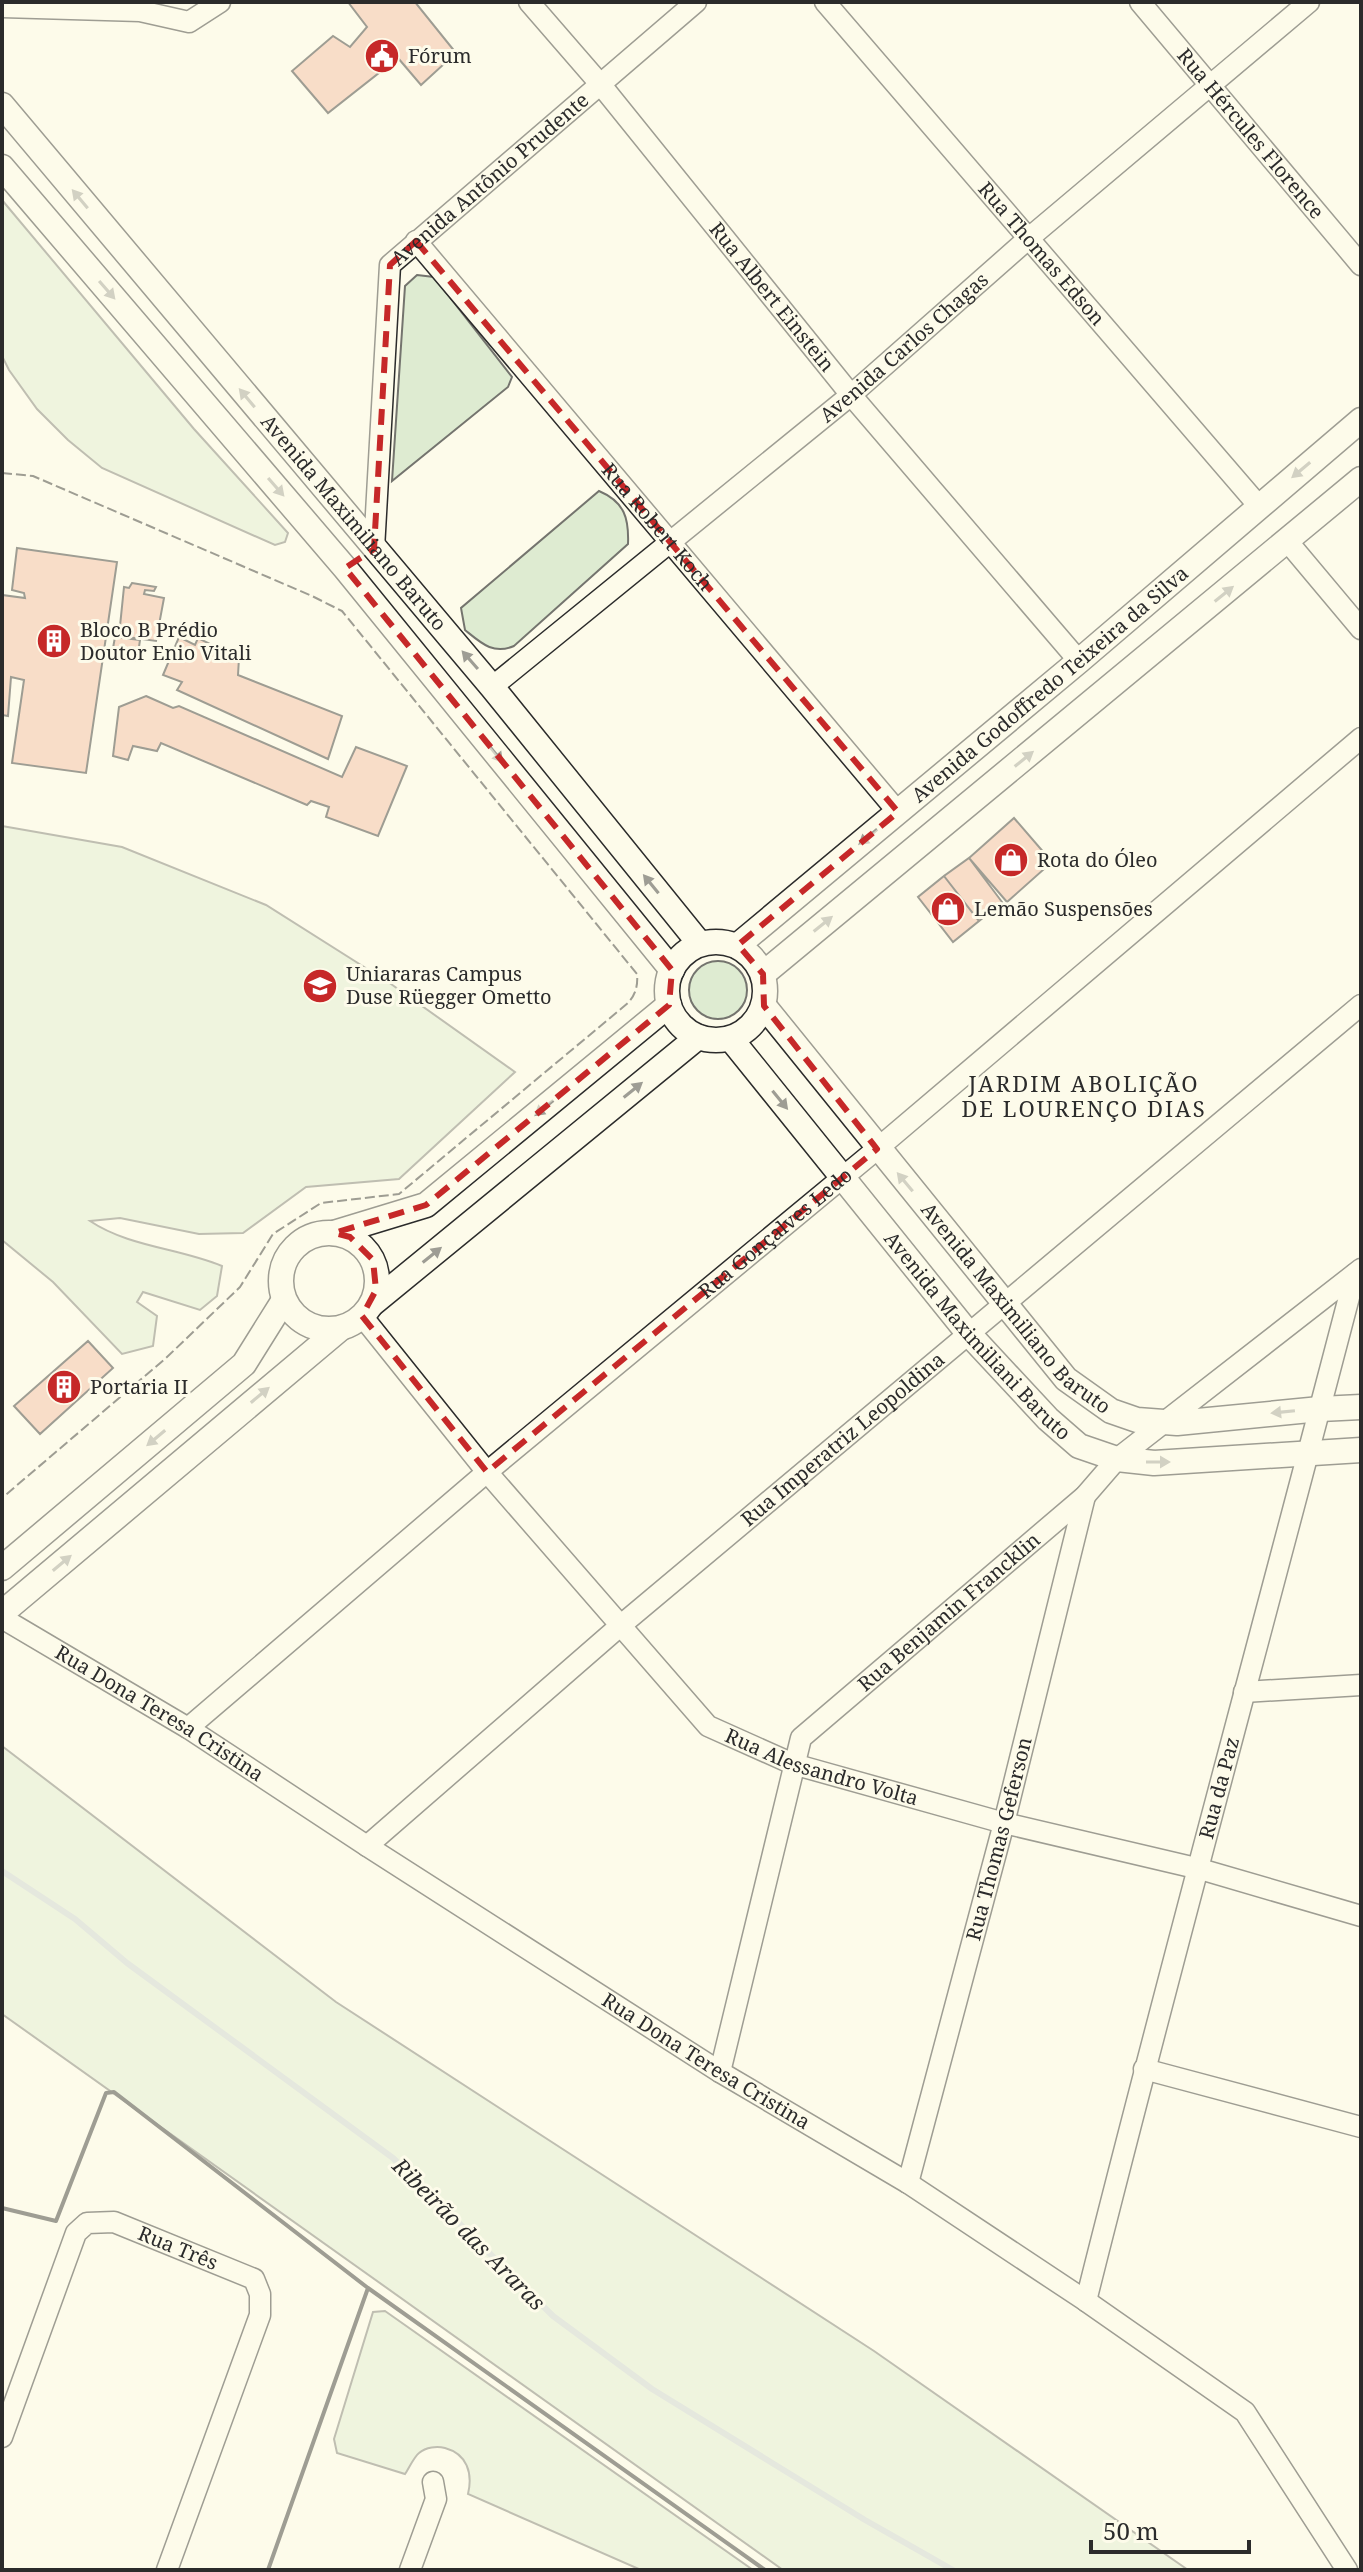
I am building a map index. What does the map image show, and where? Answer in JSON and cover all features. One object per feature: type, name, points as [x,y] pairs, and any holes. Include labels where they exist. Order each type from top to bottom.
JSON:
[{"type":"street","points":[[2,7],[140,11],[189,22],[220,2]]},
{"type":"street","name":"Rua Albert Einstein","points":[[529,2],[601,85],[851,395],[1079,661]]},
{"type":"street","name":"Avenida Antônio Prudente","points":[[374,549],[390,265],[696,2]]},
{"type":"street","name":"Rua Thomas Edson","points":[[825,2],[1258,505]]},
{"type":"street","name":"Rua Hércules Florence","points":[[1140,2],[1361,265]]},
{"type":"street","name":"Avenida Carlos Chagas","points":[[492,687],[851,395],[1029,238],[1309,2]]},
{"type":"street","name":"Avenida Maximiliano Baruto","points":[[2,105],[492,687],[700,944]]},
{"type":"street","name":"Avenida Maximiliano Baruto","points":[[2,167],[345,568],[672,970]]},
{"type":"street","name":"Rua Robert Koch","points":[[416,241],[898,812]]},
{"type":"street","name":"Avenida Godoffredo Teixeira da Silva","points":[[737,946],[1079,661],[1361,420]]},
{"type":"street","name":"Avenida Godoffredo Teixeira da Silva","points":[[763,974],[1361,479]]},
{"type":"street","points":[[1288,542],[1361,629]]},
{"type":"street","points":[[345,568],[374,549]]},
{"type":"street","name":"Rua Gonçalves Ledo","points":[[188,1728],[487,1472],[877,1149],[1361,738]]},
{"type":"street","points":[[725,942],[737,946],[752,958],[763,974],[766,990],[764,1006],[751,1026],[731,1039],[714,1041],[698,1037],[680,1025],[669,1005],[668,981],[672,970],[689,950],[700,944],[725,942]]},
{"type":"street","points":[[334,1233],[350,1237],[364,1247],[373,1260],[377,1274],[376,1290],[358,1316],[320,1329],[293,1314],[284,1300],[280,1283],[282,1267],[290,1252],[310,1237],[334,1233],[426,1205],[669,1005]]},
{"type":"street","name":"Rua Imperatriz Leopoldina","points":[[367,1846],[620,1626],[1361,1005]]},
{"type":"street","name":"Avenida Maximiliano Baruto","points":[[764,1006],[1066,1379],[1111,1411],[1137,1420],[1166,1422],[1361,1407]]},
{"type":"street","points":[[2,1616],[358,1316],[698,1037]]},
{"type":"street","name":"Avenida Maximiliani Baruto","points":[[731,1039],[968,1333],[1048,1419],[1079,1446],[1117,1459],[1154,1463],[1361,1450]]},
{"type":"street","name":"Rua da Paz","points":[[1086,2301],[1306,1454],[1358,1272]]},
{"type":"street","name":"Rua Benjamin Francklin","points":[[720,2072],[801,1738],[1085,1496],[1117,1459],[1358,1272]]},
{"type":"street","points":[[2,1568],[244,1364],[284,1300]]},
{"type":"street","name":"Rua Alessandro Volta","points":[[358,1316],[487,1472],[708,1726],[793,1764],[1004,1823],[1200,1869],[1361,1916]]},
{"type":"street","name":"Rua Thomas Geferson","points":[[908,2183],[1004,1823],[1085,1496]]},
{"type":"street","name":"Rua Dona Teresa Cristina","points":[[2,1616],[188,1728],[720,2072],[908,2183],[1086,2301],[1245,2412],[1347,2570]]},
{"type":"street","points":[[1244,1692],[1361,1685]]},
{"type":"street","points":[[1144,2069],[1361,2127]]},
{"type":"street","name":"Rua Três","points":[[2,2437],[76,2233],[87,2223],[114,2222],[254,2279],[260,2294],[260,2315],[167,2570]]},
{"type":"street","points":[[410,2570],[436,2499],[433,2482]]},
{"type":"highlighted area","points":[[416,241],[898,812],[738,945],[763,974],[764,1006],[877,1149],[487,1472],[362,1316],[376,1290],[373,1260],[350,1237],[334,1233],[426,1205],[669,1005],[672,970],[345,568],[374,549],[390,265]]},
{"type":"green space","points":[[2,200],[194,429],[288,533],[285,542],[275,545],[102,468],[37,409],[2,356]]},
{"type":"green space","points":[[417,275],[434,277],[512,377],[508,387],[392,481],[405,286]]},
{"type":"green space","points":[[599,491],[615,500],[624,512],[628,544],[514,646],[493,648],[465,630],[461,608]]},
{"type":"green space","points":[[2,826],[122,847],[266,905],[391,984],[515,1072],[399,1179],[306,1187],[243,1233],[199,1234],[120,1218],[90,1221],[138,1242],[222,1266],[217,1296],[200,1310],[143,1292],[137,1302],[157,1316],[153,1346],[122,1354],[53,1282],[2,1240]]},
{"type":"green space","points":[[718,961],[739,969],[747,990],[739,1011],[718,1019],[697,1011],[689,990],[697,969]]},
{"type":"green space","points":[[2,1746],[336,2002],[874,2351],[1188,2570],[783,2570],[2,2014]]},
{"type":"green space","points":[[385,2311],[753,2570],[641,2570],[468,2494],[470,2479],[467,2465],[459,2455],[445,2448],[422,2451],[405,2474],[337,2453],[334,2439],[373,2312]]},
{"type":"building","name":"Fórum","points":[[348,2],[415,2],[456,53],[421,85],[398,58],[328,113],[292,71],[333,36],[350,47],[367,27]]},
{"type":"building","name":"Bloco B Prédio Doutor Enio Vitali","points":[[17,548],[117,562],[86,773],[12,763],[24,680],[11,677],[8,716],[2,715],[2,595],[25,598],[24,593],[12,590]]},
{"type":"building","points":[[132,583],[156,587],[154,591],[145,590],[144,594],[164,598],[156,641],[119,636],[124,587],[129,588]]},
{"type":"building","points":[[115,637],[140,640],[137,661],[111,659]]},
{"type":"building","points":[[179,637],[195,645],[198,638],[239,658],[238,675],[342,716],[328,759],[177,690],[182,682],[163,675]]},
{"type":"building","points":[[146,696],[173,708],[179,706],[342,777],[356,747],[407,766],[378,836],[326,817],[329,807],[311,801],[307,805],[161,743],[157,751],[133,746],[128,760],[113,756],[119,707]]},
{"type":"building","name":"Rota do Óleo","points":[[1014,818],[1052,862],[1007,902],[969,858]]},
{"type":"building","points":[[969,858],[1002,902],[979,921],[944,876]]},
{"type":"building","name":"Lemão Suspensões","points":[[944,876],[979,921],[953,942],[918,897]]},
{"type":"building","name":"Portaria II","points":[[88,1341],[113,1368],[40,1434],[14,1406]]},
{"type":"waterway","name":"Ribeirão das Araras","points":[[2,1871],[75,1919],[127,1963],[393,2158],[553,2316],[652,2389],[865,2520],[953,2570]]},
{"type":"fence","points":[[2,473],[33,476],[342,611],[637,974],[635,993],[628,1003],[399,1194],[321,1203],[273,1234],[240,1287],[166,1358],[2,1498]]},
{"type":"wall","points":[[2,2208],[56,2221],[106,2093],[114,2092],[368,2288],[765,2570]]},
{"type":"wall","points":[[268,2570],[368,2288]]},
{"type":"place","name":"Fórum","points":[[382,56]]},
{"type":"place","name":"Bloco B Prédio Doutor Enio Vitali","points":[[54,641]]},
{"type":"place","name":"Rota do Óleo","points":[[1011,860]]},
{"type":"place","name":"Lemão Suspensões","points":[[948,909]]},
{"type":"place","name":"Uniararas Campus Duse Rüegger Ometto","points":[[320,986]]},
{"type":"place","name":"Portaria II","points":[[64,1387]]},
{"type":"district","name":"JARDIM ABOLIÇÃO DE LOURENÇO DIAS","points":[[1084,1096]]}]
